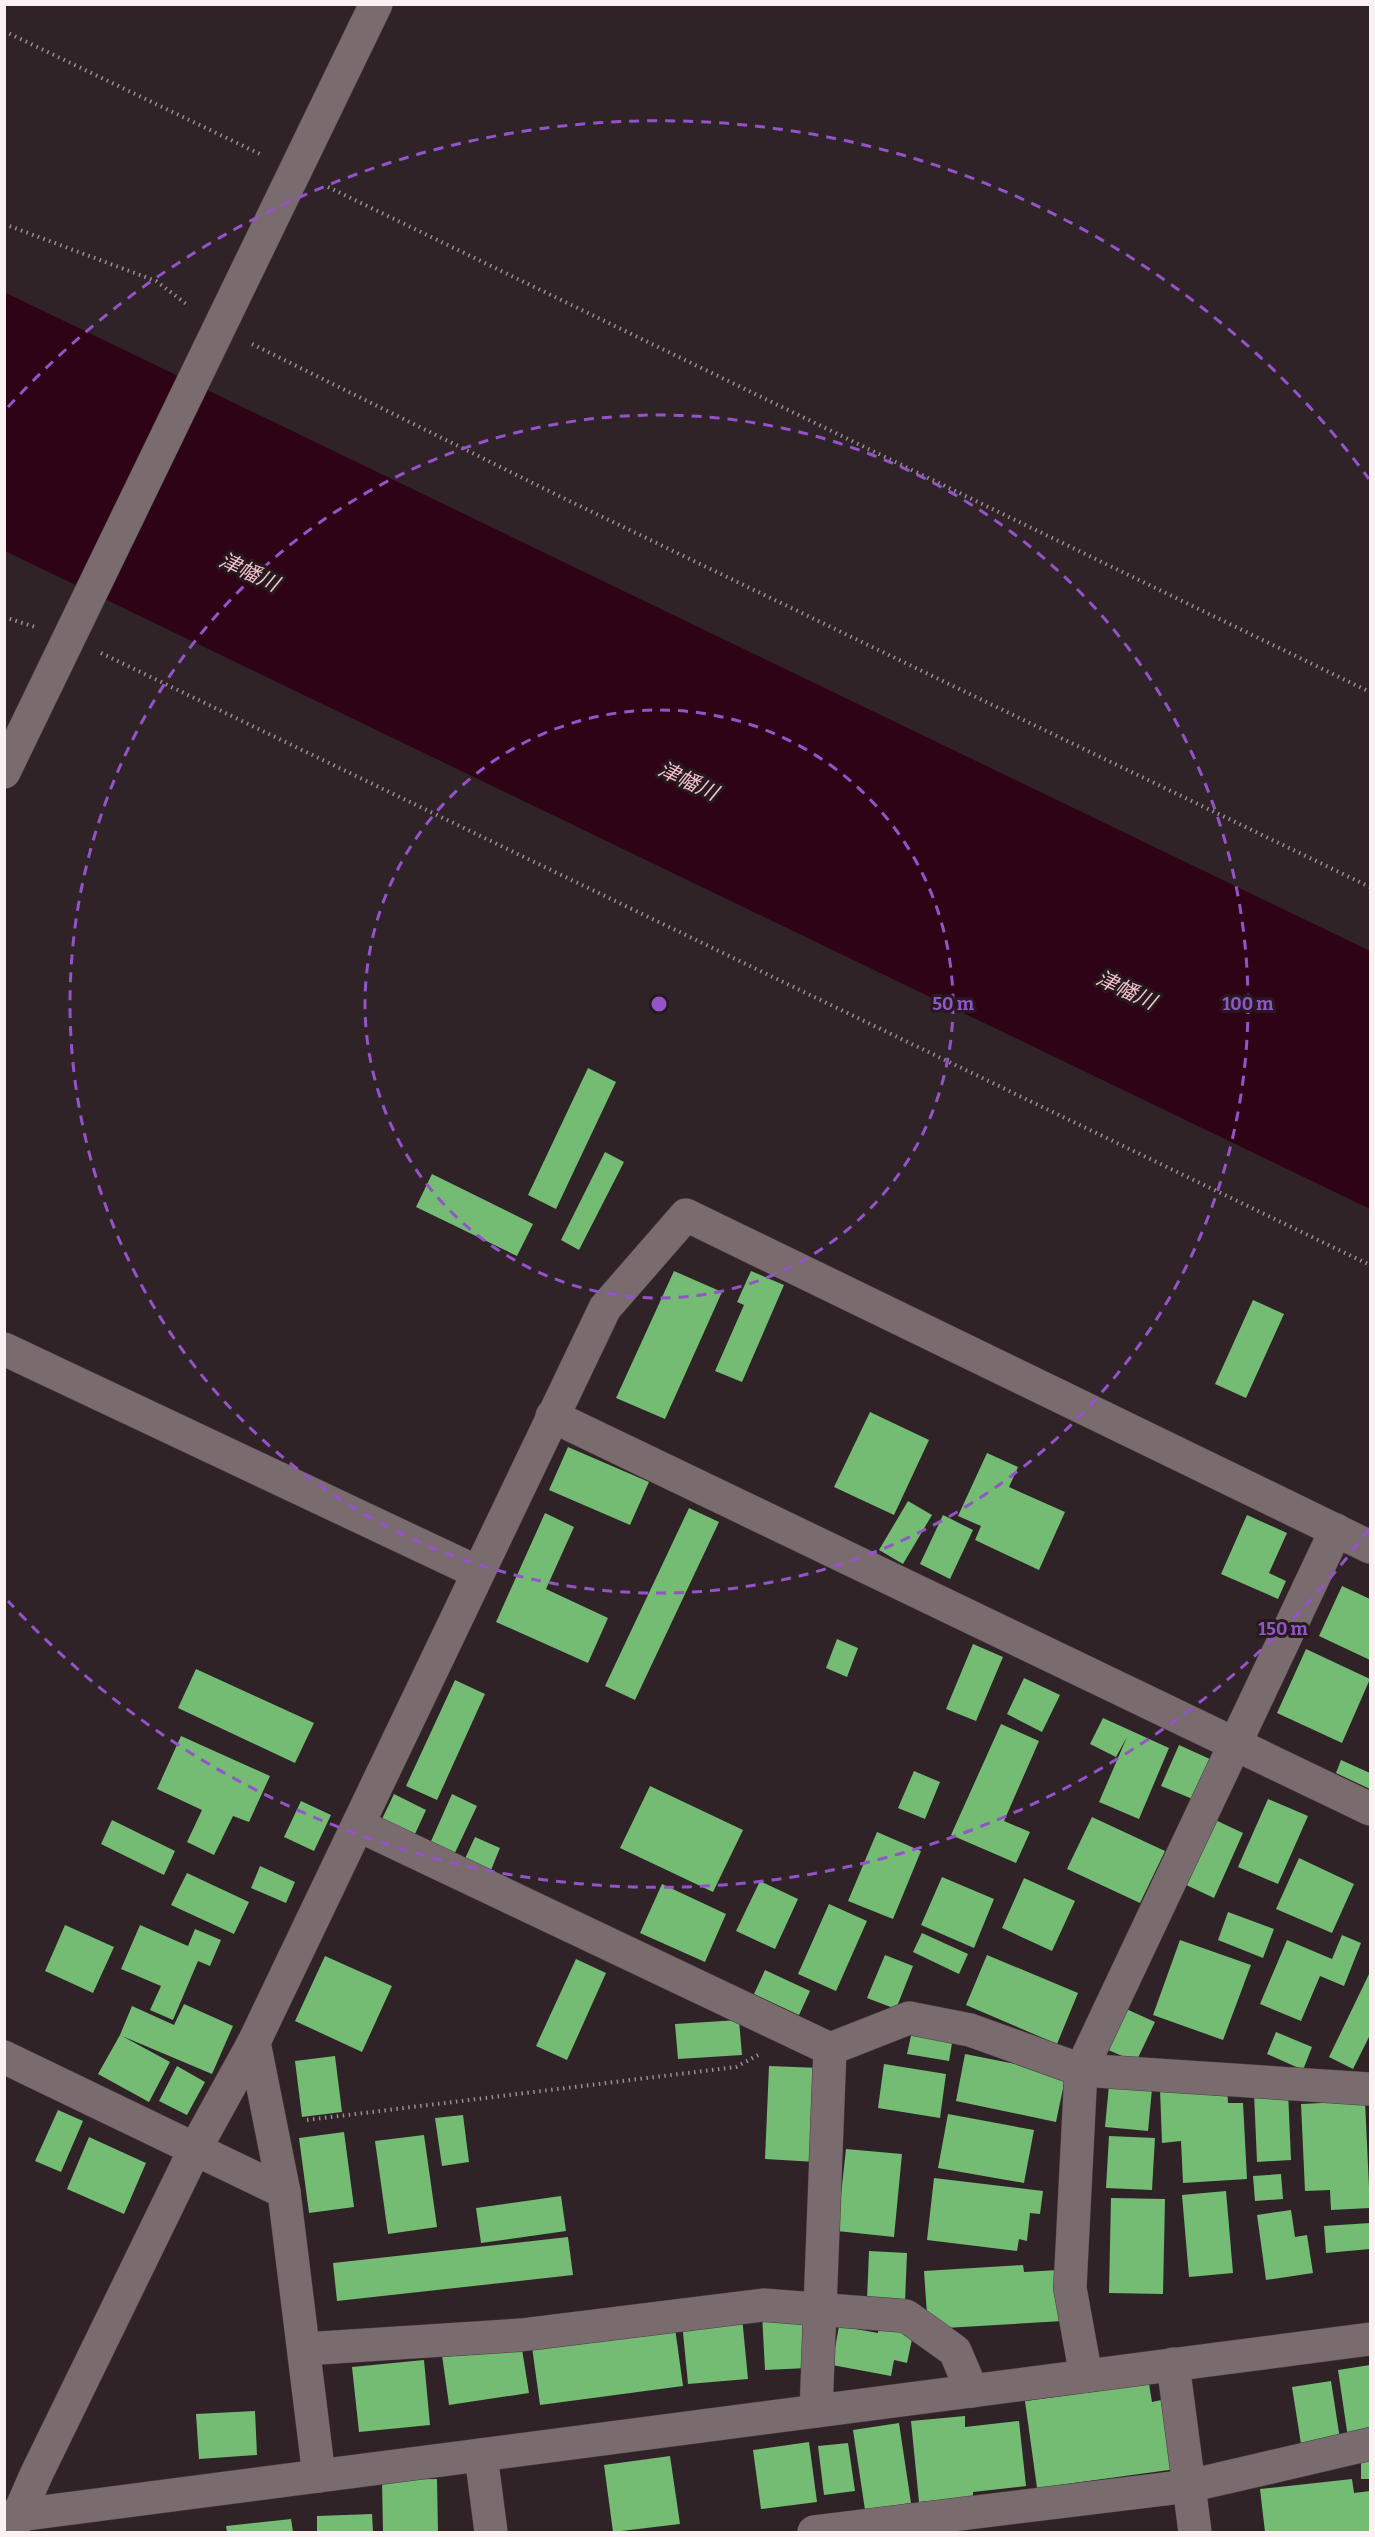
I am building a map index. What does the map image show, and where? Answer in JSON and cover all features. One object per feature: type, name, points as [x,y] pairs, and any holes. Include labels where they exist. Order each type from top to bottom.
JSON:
[{"type":"street","points":[[4,772],[376,4]]},
{"type":"street","points":[[1371,1547],[686,1215],[605,1308],[254,2042],[195,2149],[12,2521],[114,2518],[319,2476],[1371,2339]]},
{"type":"street","points":[[4,1349],[477,1572]]},
{"type":"street","points":[[552,1416],[1371,1809]]},
{"type":"street","points":[[1086,2376],[1070,2288],[1081,2070],[1336,1530]]},
{"type":"street","points":[[358,1825],[830,2049],[909,2018],[970,2030],[1081,2070],[1371,2089]]},
{"type":"street","points":[[254,2042],[284,2192],[319,2476]]},
{"type":"street","points":[[816,2411],[830,2049]]},
{"type":"street","points":[[4,2057],[284,2192]]},
{"type":"street","points":[[304,2349],[521,2335],[763,2305],[906,2316],[955,2351],[972,2391]]},
{"type":"street","points":[[1173,2364],[1195,2532]]},
{"type":"street","points":[[814,2532],[1189,2486],[1371,2444]]},
{"type":"street","points":[[481,2455],[491,2532]]},
{"type":"path","points":[[4,31],[268,158]]},
{"type":"path","points":[[322,184],[1371,692]]},
{"type":"path","points":[[4,224],[156,281],[213,342],[578,505],[1371,887]]},
{"type":"path","points":[[74,629],[1371,1264]]},
{"type":"path","points":[[271,2125],[736,2067],[799,2034]]},
{"type":"water","name":"津幡川","points":[[4,292],[1370,951],[1370,1209],[5,551]]},
{"type":"building","points":[[588,1068],[616,1082],[556,1209],[528,1195]]},
{"type":"building","points":[[605,1152],[624,1162],[579,1250],[561,1240]]},
{"type":"building","points":[[432,1174],[533,1224],[517,1256],[416,1207]]},
{"type":"building","points":[[674,1271],[722,1292],[665,1419],[616,1398]]},
{"type":"building","points":[[751,1271],[784,1285],[742,1382],[715,1371],[744,1305],[737,1302]]},
{"type":"building","points":[[1253,1300],[1284,1314],[1246,1398],[1215,1384]]},
{"type":"building","points":[[870,1412],[929,1440],[894,1515],[834,1487]]},
{"type":"building","points":[[568,1447],[649,1482],[630,1525],[549,1490]]},
{"type":"building","points":[[987,1453],[1018,1467],[1009,1487],[1065,1512],[1039,1570],[975,1540],[981,1526],[958,1516]]},
{"type":"building","points":[[908,1501],[932,1515],[903,1564],[879,1550]]},
{"type":"building","points":[[689,1508],[719,1522],[635,1700],[605,1686]]},
{"type":"building","points":[[545,1513],[574,1527],[546,1589],[608,1618],[588,1663],[496,1622]]},
{"type":"building","points":[[943,1515],[973,1530],[950,1579],[920,1564]]},
{"type":"building","points":[[1247,1515],[1287,1533],[1269,1573],[1286,1581],[1278,1599],[1221,1574]]},
{"type":"building","points":[[1342,1586],[1370,1599],[1370,1660],[1319,1636]]},
{"type":"building","points":[[837,1639],[858,1648],[847,1677],[826,1668]]},
{"type":"building","points":[[973,1644],[1003,1657],[976,1721],[946,1709]]},
{"type":"building","points":[[1306,1649],[1370,1679],[1342,1743],[1277,1713]]},
{"type":"building","points":[[196,1669],[314,1723],[295,1763],[178,1708]]},
{"type":"building","points":[[1024,1678],[1060,1695],[1042,1732],[1007,1714]]},
{"type":"building","points":[[455,1680],[485,1694],[437,1800],[406,1786]]},
{"type":"building","points":[[1103,1718],[1169,1748],[1139,1819],[1099,1802],[1127,1737],[1116,1757],[1090,1744]]},
{"type":"building","points":[[1001,1724],[1039,1741],[1004,1821],[1030,1832],[1016,1863],[951,1835]]},
{"type":"building","points":[[181,1736],[270,1776],[249,1822],[233,1816],[214,1855],[187,1842],[202,1810],[157,1789]]},
{"type":"building","points":[[1179,1745],[1212,1760],[1195,1800],[1161,1786]]},
{"type":"building","points":[[1341,1760],[1370,1773],[1370,1789],[1336,1773]]},
{"type":"building","points":[[914,1771],[940,1782],[925,1819],[898,1808]]},
{"type":"building","points":[[650,1786],[743,1830],[713,1892],[620,1848]]},
{"type":"building","points":[[394,1794],[426,1810],[415,1834],[382,1819]]},
{"type":"building","points":[[452,1794],[477,1806],[452,1859],[428,1848]]},
{"type":"building","points":[[1268,1799],[1308,1816],[1278,1884],[1238,1867]]},
{"type":"building","points":[[301,1801],[331,1815],[314,1851],[284,1837]]},
{"type":"building","points":[[1092,1817],[1165,1851],[1140,1903],[1067,1869]]},
{"type":"building","points":[[1211,1818],[1243,1833],[1214,1898],[1182,1883]]},
{"type":"building","points":[[112,1820],[175,1851],[164,1875],[101,1844]]},
{"type":"building","points":[[877,1832],[921,1851],[893,1919],[848,1901]]},
{"type":"building","points":[[475,1837],[500,1848],[489,1875],[463,1863]]},
{"type":"building","points":[[1299,1858],[1354,1884],[1332,1933],[1276,1909]]},
{"type":"building","points":[[260,1866],[295,1882],[286,1903],[251,1888]]},
{"type":"building","points":[[187,1873],[249,1902],[234,1934],[171,1905]]},
{"type":"building","points":[[942,1877],[994,1899],[974,1948],[921,1925]]},
{"type":"building","points":[[1024,1878],[1075,1901],[1052,1951],[1002,1928]]},
{"type":"building","points":[[760,1881],[798,1899],[775,1949],[736,1931]]},
{"type":"building","points":[[662,1884],[726,1914],[705,1962],[640,1933]]},
{"type":"building","points":[[829,1904],[867,1921],[836,1991],[798,1974]]},
{"type":"building","points":[[1228,1912],[1274,1929],[1263,1958],[1218,1940]]},
{"type":"building","points":[[65,1925],[114,1947],[93,1993],[45,1971]]},
{"type":"building","points":[[140,1925],[188,1946],[195,1929],[221,1940],[210,1966],[198,1961],[173,2020],[150,2010],[161,1986],[121,1969]]},
{"type":"building","points":[[922,1933],[968,1954],[959,1974],[913,1952]]},
{"type":"building","points":[[1342,1935],[1361,1943],[1344,1986],[1320,1976],[1301,2021],[1260,2004],[1287,1940],[1332,1959]]},
{"type":"building","points":[[1180,1940],[1251,1965],[1223,2040],[1153,2015]]},
{"type":"building","points":[[885,1955],[913,1966],[896,2009],[867,1998]]},
{"type":"building","points":[[987,1955],[1078,1993],[1057,2044],[966,2005]]},
{"type":"building","points":[[325,1956],[392,1986],[362,2052],[295,2021]]},
{"type":"building","points":[[576,1959],[606,1973],[567,2060],[536,2046]]},
{"type":"building","points":[[765,1970],[810,1991],[799,2015],[754,1994]]},
{"type":"building","points":[[1370,1972],[1370,2035],[1353,2069],[1329,2057]]},
{"type":"building","points":[[184,2004],[233,2026],[212,2074],[122,2036],[170,2062],[149,2102],[98,2074],[120,2035],[132,2006],[174,2025]]},
{"type":"building","points":[[1124,2008],[1155,2022],[1136,2062],[1106,2049]]},
{"type":"building","points":[[739,2020],[742,2055],[678,2059],[675,2024]]},
{"type":"building","points":[[912,2031],[953,2037],[949,2061],[907,2054]]},
{"type":"building","points":[[1276,2032],[1312,2047],[1303,2070],[1267,2054]]},
{"type":"building","points":[[965,2054],[1066,2074],[1056,2122],[956,2101]]},
{"type":"building","points":[[335,2056],[342,2112],[302,2117],[295,2061]]},
{"type":"building","points":[[884,2064],[946,2074],[940,2118],[878,2108]]},
{"type":"building","points":[[177,2066],[205,2082],[187,2115],[159,2101]]},
{"type":"building","points":[[769,2066],[820,2068],[816,2162],[765,2159]]},
{"type":"building","points":[[1109,2085],[1152,2089],[1148,2131],[1105,2127]]},
{"type":"building","points":[[1227,2086],[1228,2103],[1243,2103],[1247,2179],[1183,2183],[1181,2141],[1162,2143],[1160,2089]]},
{"type":"building","points":[[1288,2091],[1291,2160],[1257,2162],[1254,2093]]},
{"type":"building","points":[[1365,2101],[1370,2208],[1331,2210],[1330,2190],[1305,2191],[1301,2104]]},
{"type":"building","points":[[58,2110],[83,2121],[61,2172],[35,2161]]},
{"type":"building","points":[[948,2114],[1034,2130],[1024,2183],[938,2168]]},
{"type":"building","points":[[463,2115],[469,2162],[442,2166],[435,2118]]},
{"type":"building","points":[[344,2132],[354,2207],[309,2213],[299,2138]]},
{"type":"building","points":[[424,2135],[437,2227],[388,2234],[375,2141]]},
{"type":"building","points":[[1109,2136],[1155,2138],[1152,2190],[1106,2188]]},
{"type":"building","points":[[89,2137],[146,2163],[124,2214],[67,2189]]},
{"type":"building","points":[[846,2149],[902,2154],[894,2237],[837,2231]]},
{"type":"building","points":[[1281,2174],[1283,2199],[1255,2201],[1253,2176]]},
{"type":"building","points":[[934,2178],[1043,2191],[1040,2214],[1030,2213],[1027,2241],[1019,2239],[1017,2251],[927,2240]]},
{"type":"building","points":[[1226,2191],[1233,2273],[1189,2277],[1182,2195]]},
{"type":"building","points":[[561,2196],[566,2231],[481,2243],[476,2208]]},
{"type":"building","points":[[1111,2198],[1165,2199],[1163,2294],[1109,2293]]},
{"type":"building","points":[[1291,2210],[1295,2237],[1307,2235],[1313,2273],[1266,2280],[1257,2215]]},
{"type":"building","points":[[1370,2223],[1370,2249],[1326,2253],[1324,2226]]},
{"type":"building","points":[[568,2237],[573,2275],[337,2301],[333,2263]]},
{"type":"building","points":[[869,2251],[907,2253],[905,2302],[867,2300]]},
{"type":"building","points":[[1023,2265],[1024,2272],[1058,2270],[1062,2321],[928,2329],[924,2271]]},
{"type":"building","points":[[805,2311],[808,2368],[765,2370],[762,2314]]},
{"type":"building","points":[[742,2317],[748,2379],[688,2384],[682,2322]]},
{"type":"building","points":[[879,2324],[914,2330],[907,2363],[894,2360],[891,2376],[832,2365],[839,2326],[878,2333]]},
{"type":"building","points":[[675,2328],[683,2386],[540,2405],[532,2347]]},
{"type":"building","points":[[521,2343],[529,2393],[449,2405],[442,2355]]},
{"type":"building","points":[[424,2360],[430,2425],[359,2432],[352,2367]]},
{"type":"building","points":[[1370,2365],[1370,2435],[1348,2438],[1338,2370]]},
{"type":"building","points":[[1331,2381],[1340,2439],[1301,2444],[1292,2387]]},
{"type":"building","points":[[1149,2384],[1152,2402],[1166,2399],[1176,2469],[1037,2488],[1025,2401]]},
{"type":"building","points":[[255,2411],[257,2455],[199,2459],[196,2414]]},
{"type":"building","points":[[965,2416],[965,2427],[1019,2421],[1026,2486],[973,2492],[973,2497],[919,2502],[911,2421]]},
{"type":"building","points":[[899,2423],[911,2503],[865,2510],[853,2430]]},
{"type":"building","points":[[809,2442],[817,2502],[761,2509],[753,2450]]},
{"type":"building","points":[[848,2443],[855,2491],[824,2495],[818,2446]]},
{"type":"building","points":[[1361,2454],[1370,2454],[1370,2479],[1361,2479]]},
{"type":"building","points":[[670,2456],[680,2524],[613,2532],[604,2465]]},
{"type":"building","points":[[437,2479],[438,2532],[383,2532],[382,2480]]},
{"type":"building","points":[[1352,2479],[1354,2493],[1370,2491],[1370,2532],[1265,2532],[1260,2489]]},
{"type":"building","points":[[372,2514],[373,2532],[317,2532],[317,2516]]},
{"type":"building","points":[[291,2519],[293,2532],[227,2532],[226,2526]]}]
